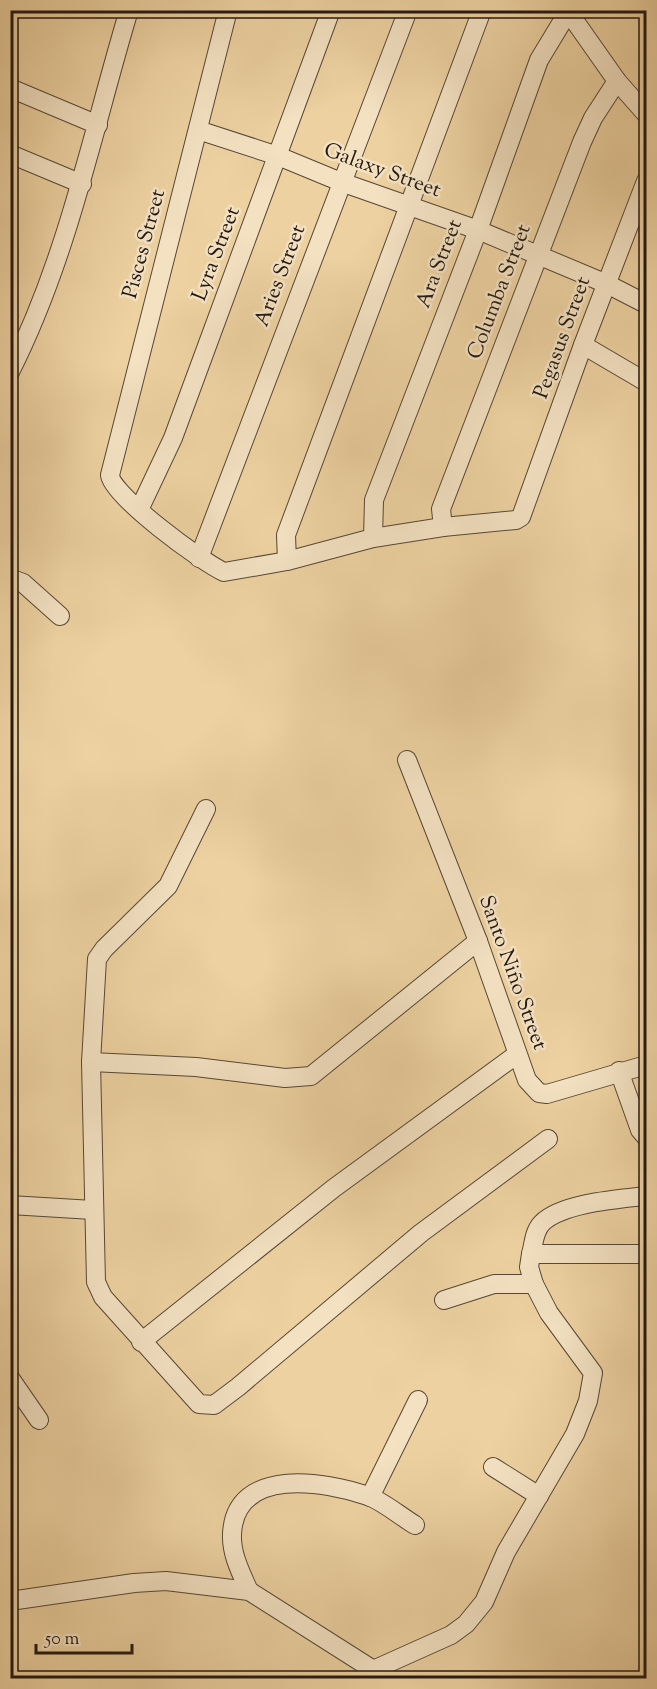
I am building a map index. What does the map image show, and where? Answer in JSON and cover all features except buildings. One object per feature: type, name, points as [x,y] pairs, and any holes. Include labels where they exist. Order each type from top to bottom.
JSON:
[{"type":"street","name":"Pisces Street","points":[[140,510],[115,488],[110,475],[228,10]]},
{"type":"street","name":"Lyra Street","points":[[140,510],[173,438],[331,10]]},
{"type":"street","name":"Aries Street","points":[[199,558],[408,10]]},
{"type":"street","points":[[287,561],[286,535],[482,10]]},
{"type":"street","points":[[568,11],[617,81],[646,114]]},
{"type":"street","name":"Ara Street","points":[[373,538],[374,500],[478,230],[540,60],[568,11]]},
{"type":"street","points":[[10,372],[47,290],[82,184],[125,12]]},
{"type":"street","name":"Columba Street","points":[[443,526],[441,508],[537,256],[593,117],[617,81]]},
{"type":"street","points":[[10,88],[98,125]]},
{"type":"street","name":"Galaxy Street","points":[[198,130],[278,156],[341,182],[478,230],[607,284],[646,304]]},
{"type":"street","points":[[10,154],[82,184]]},
{"type":"street","name":"Pegasus Street","points":[[443,526],[516,520],[524,512],[583,345],[646,181]]},
{"type":"street","points":[[583,345],[646,382]]},
{"type":"street","points":[[140,510],[199,558],[224,573],[287,561],[373,538],[443,526]]},
{"type":"street","points":[[10,578],[23,583],[60,616]]},
{"type":"street","name":"Santo Niño Street","points":[[407,760],[478,941],[516,1055],[532,1087],[539,1093],[547,1094],[619,1071],[646,1065]]},
{"type":"street","points":[[206,809],[168,886],[104,949],[98,959],[91,1062],[96,1282],[103,1297],[198,1404],[214,1405],[421,1233],[548,1139]]},
{"type":"street","points":[[91,1062],[196,1067],[285,1078],[311,1077],[478,941]]},
{"type":"street","points":[[141,1342],[334,1188],[516,1055]]},
{"type":"street","points":[[619,1071],[640,1130],[646,1137]]},
{"type":"street","points":[[10,1601],[134,1583],[166,1581],[249,1591],[380,1674],[451,1635],[466,1624],[484,1602],[506,1552],[575,1434],[588,1401],[593,1373],[549,1313],[534,1284],[529,1267],[537,1231],[549,1218],[600,1201],[646,1196]]},
{"type":"street","points":[[10,1205],[93,1210]]},
{"type":"street","points":[[531,1254],[646,1254]]},
{"type":"street","points":[[444,1300],[494,1284],[534,1284]]},
{"type":"street","points":[[10,1378],[39,1420]]},
{"type":"street","points":[[370,1497],[418,1400]]},
{"type":"street","points":[[493,1467],[539,1496]]},
{"type":"street","points":[[249,1591],[235,1558],[232,1534],[236,1514],[244,1502],[277,1484],[300,1481],[330,1485],[370,1497],[415,1525]]}]
